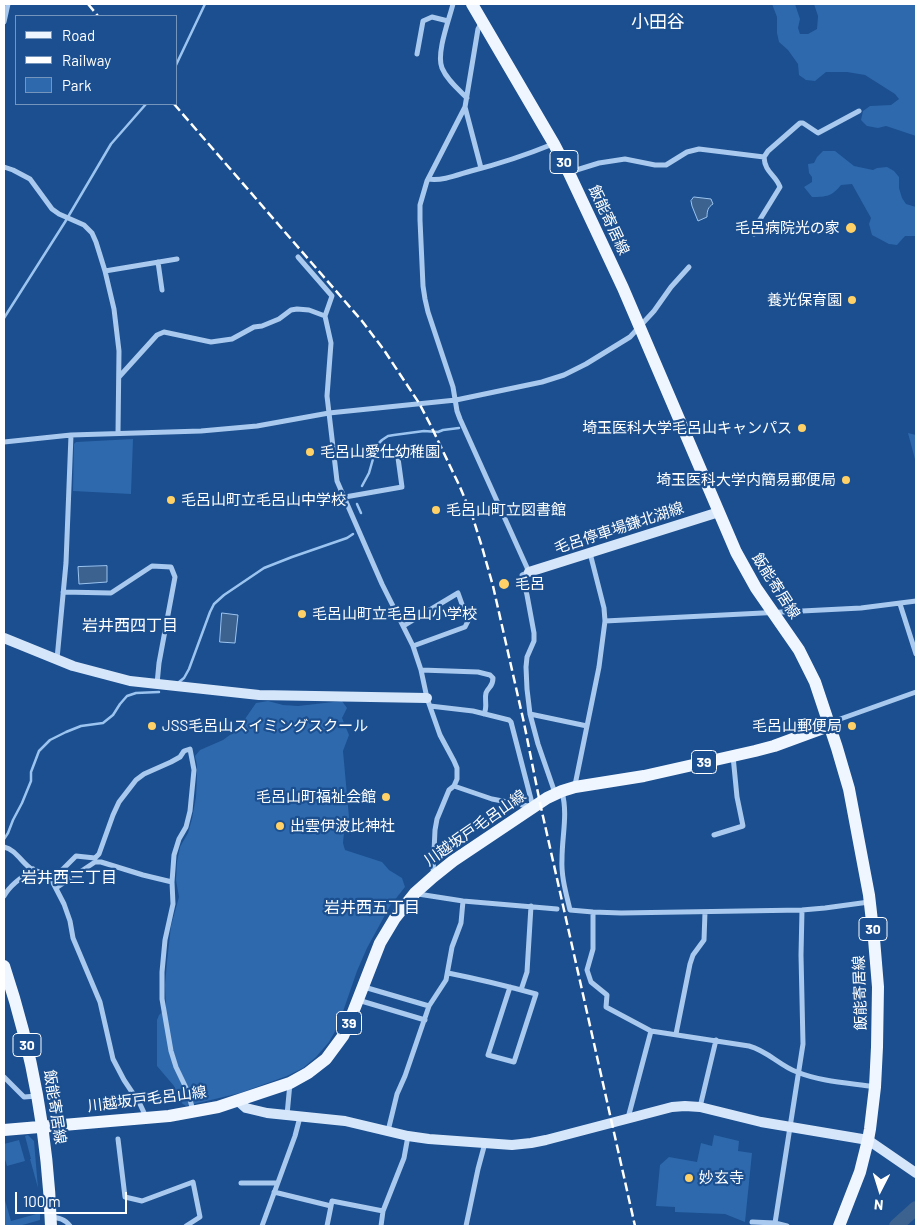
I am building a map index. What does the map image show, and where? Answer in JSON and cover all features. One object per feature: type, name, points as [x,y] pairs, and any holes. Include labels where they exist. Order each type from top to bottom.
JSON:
[{"type":"main road","name":"飯能寄居線","points":[[472,4],[569,172],[623,288],[741,562],[756,588],[804,659],[815,682],[829,723],[849,790],[870,902],[878,987],[875,1087],[870,1129],[860,1172],[839,1226]]},
{"type":"main road","name":"川越坂戸毛呂山線","points":[[4,1130],[168,1116],[193,1112],[218,1107],[290,1083],[326,1058],[343,1036],[380,944],[395,918],[415,893],[453,861],[533,807],[558,792],[575,787],[644,776],[774,746],[823,728],[829,723]]},
{"type":"main road","name":"飯能寄居線","points":[[4,966],[32,1067],[47,1164],[51,1222]]},
{"type":"street","points":[[4,22],[8,4]]},
{"type":"street","points":[[454,4],[448,21],[440,60],[442,69],[452,84],[467,98]]},
{"type":"street","points":[[417,54],[423,21],[432,17],[448,21]]},
{"type":"street","points":[[482,21],[478,29],[465,107],[428,179],[424,191],[420,212],[425,300],[453,387],[460,419],[529,572],[522,574],[534,633],[534,641],[527,657],[526,667],[530,714],[538,744],[565,805],[562,875],[570,910],[593,912],[802,910],[870,902]]},
{"type":"street","points":[[465,107],[481,168]]},
{"type":"street","points":[[754,234],[756,226],[780,187],[767,170],[764,157],[768,151],[800,123],[818,133],[859,111]]},
{"type":"street","points":[[428,179],[438,180],[526,155],[554,144]]},
{"type":"street","points":[[569,172],[625,159],[655,165],[666,164],[687,152],[698,149],[764,157]]},
{"type":"street","points":[[4,167],[30,179],[52,209],[84,225],[92,233],[96,242],[114,309],[119,351],[118,434]]},
{"type":"street","points":[[298,257],[332,296],[325,316],[331,343],[327,396],[337,481],[382,584],[413,646],[440,735],[457,768],[457,779],[454,786],[449,790],[437,819],[432,877]]},
{"type":"street","points":[[105,271],[177,259]]},
{"type":"street","points":[[158,262],[162,290]]},
{"type":"street","points":[[4,442],[71,436],[201,431],[257,426],[329,413],[456,400],[542,382],[564,375],[586,364],[630,338],[689,267]]},
{"type":"street","points":[[119,377],[157,335],[164,332],[211,342],[232,339],[254,327],[279,319],[291,310],[309,310],[325,316]]},
{"type":"street","points":[[57,660],[66,563],[71,436]]},
{"type":"street","points":[[344,497],[402,487],[398,458],[420,454]]},
{"type":"street","name":"毛呂停車場鎌北湖線","points":[[529,572],[719,512]]},
{"type":"street","points":[[575,787],[599,667],[605,621],[604,608],[590,553]]},
{"type":"street","points":[[63,592],[111,593],[152,566],[171,567],[175,577],[159,663],[160,685]]},
{"type":"street","points":[[403,626],[458,593],[468,622],[465,627],[413,646]]},
{"type":"street","points":[[605,621],[861,608],[916,601]]},
{"type":"street","points":[[900,604],[916,654]]},
{"type":"street","points":[[4,638],[73,666],[113,678],[177,687],[260,695],[429,702],[509,720],[533,807],[492,799],[454,786]]},
{"type":"street","points":[[421,670],[478,672],[490,675],[493,678],[493,684],[486,693],[487,708],[484,714]]},
{"type":"street","points":[[829,723],[916,692]]},
{"type":"street","points":[[530,714],[587,726]]},
{"type":"street","points":[[4,848],[9,848],[33,869],[49,875],[61,871],[76,856],[95,858],[99,854],[119,802],[136,780],[144,774],[180,757],[190,749],[194,770],[190,811],[186,827],[179,839],[174,855],[173,904],[165,940],[162,999],[171,1051],[176,1067],[188,1092],[193,1112]]},
{"type":"street","points":[[714,835],[743,826],[737,797],[733,756]]},
{"type":"street","points":[[56,888],[95,862],[101,862],[143,876],[172,882]]},
{"type":"street","points":[[4,896],[6,891],[33,869]]},
{"type":"street","points":[[49,875],[64,904],[73,938],[100,1002],[114,1059],[146,1117]]},
{"type":"street","points":[[415,893],[463,901],[557,909]]},
{"type":"street","points":[[388,1131],[397,1094],[429,1006],[446,980],[452,947],[461,923],[463,901]]},
{"type":"street","points":[[522,990],[527,972],[531,906]]},
{"type":"street","points":[[775,1223],[803,1044],[802,910]]},
{"type":"street","points":[[593,912],[593,948],[587,970],[591,982],[607,995],[606,1007],[651,1031],[758,1048],[784,1067],[799,1073],[875,1087]]},
{"type":"street","points":[[676,1034],[690,964],[704,940],[706,912]]},
{"type":"street","points":[[448,972],[510,987],[536,994],[514,1062],[488,1055],[510,987]]},
{"type":"street","points":[[364,987],[429,1006]]},
{"type":"street","points":[[358,1000],[425,1020]]},
{"type":"street","points":[[628,1118],[651,1031]]},
{"type":"street","points":[[700,1107],[716,1040]]},
{"type":"street","points":[[4,1077],[24,1097],[37,1096]]},
{"type":"street","points":[[287,1115],[290,1083]]},
{"type":"street","points":[[237,1100],[246,1108],[287,1115],[345,1121],[408,1136],[512,1145],[531,1143],[672,1107],[700,1107],[748,1119],[868,1140],[916,1172]]},
{"type":"street","points":[[262,1226],[300,1116]]},
{"type":"street","points":[[381,1226],[383,1211],[404,1158],[408,1136]]},
{"type":"street","points":[[118,1139],[125,1198],[142,1201],[193,1182],[200,1217],[186,1226]]},
{"type":"street","points":[[467,1226],[485,1144]]},
{"type":"street","points":[[242,1183],[277,1183]]},
{"type":"street","points":[[274,1192],[331,1206]]},
{"type":"street","points":[[327,1226],[332,1201],[383,1211]]},
{"type":"street","points":[[51,1222],[62,1219],[70,1226]]},
{"type":"street","points":[[752,1222],[775,1223],[787,1226]]},
{"type":"green space","points":[[772,4],[795,4],[800,19],[798,28],[800,34],[808,34],[817,29],[818,16],[814,4],[916,4],[916,136],[886,126],[878,128],[867,126],[861,120],[863,111],[870,106],[891,105],[899,99],[895,94],[865,75],[847,72],[826,72],[815,81],[806,80],[799,75],[798,64],[788,50],[779,42],[777,17]]},
{"type":"green space","points":[[823,151],[835,151],[854,166],[873,170],[887,167],[894,171],[899,177],[899,188],[902,198],[906,204],[916,207],[916,236],[905,236],[897,245],[889,244],[872,235],[869,224],[871,218],[852,184],[841,185],[835,192],[829,195],[812,197],[804,187],[812,182],[808,164],[814,163]]},
{"type":"green space","points":[[908,433],[916,435],[916,463]]},
{"type":"green space","points":[[133,439],[131,494],[73,491],[74,444],[76,442]]},
{"type":"green space","points":[[268,701],[298,706],[342,701],[347,708],[342,718],[349,735],[343,751],[349,817],[344,833],[343,843],[345,850],[382,862],[389,870],[402,878],[405,887],[390,906],[367,948],[338,1026],[329,1042],[316,1057],[303,1068],[287,1076],[240,1093],[186,1106],[180,1102],[174,1086],[157,1066],[157,1020],[166,1008],[165,985],[171,926],[179,897],[176,880],[177,862],[180,847],[188,833],[196,797],[197,765],[195,756],[200,750],[223,740],[238,729],[256,703]]},
{"type":"green space","points":[[28,1135],[34,1141],[38,1188],[25,1136]]},
{"type":"green space","points":[[714,1135],[739,1141],[738,1151],[752,1153],[745,1222],[725,1214],[675,1212],[675,1207],[656,1206],[660,1165],[669,1157],[697,1162],[701,1143],[712,1146]]},
{"type":"green space","points":[[19,1140],[25,1161],[7,1166],[4,1156],[4,1144]]},
{"type":"green space","points":[[4,1197],[11,1221],[40,1213],[40,1220],[19,1226],[4,1226]]},
{"type":"shaded area","points":[[694,197],[711,199],[713,204],[708,209],[707,217],[698,221],[691,201]]},
{"type":"shaded area","points":[[107,566],[107,582],[79,584],[78,567]]},
{"type":"shaded area","points":[[222,613],[238,615],[235,643],[220,642]]},
{"type":"waterway","points":[[178,61],[205,4]]},
{"type":"waterway","points":[[4,318],[65,222],[111,144],[145,105]]},
{"type":"waterway","points":[[362,486],[369,473],[377,445],[388,436],[424,431],[438,432],[459,428]]},
{"type":"waterway","points":[[357,504],[361,513]]},
{"type":"waterway","points":[[179,682],[184,678],[189,669],[214,604],[224,595],[264,568],[347,538],[353,534]]},
{"type":"waterway","points":[[4,839],[31,781],[31,772],[39,751],[50,740],[81,726],[103,723],[113,715],[127,696],[136,693],[159,692]]},
{"type":"waterway","points":[[896,1226],[916,1208]]},
{"type":"railway","points":[[88,4],[97,15]]},
{"type":"railway","points":[[175,105],[362,321],[384,350],[419,403],[473,518],[493,586],[635,1226]]},
{"type":"place","name":"毛呂病院光の家","points":[[851,228]]},
{"type":"place","name":"養光保育園","points":[[852,300]]},
{"type":"place","name":"埼玉医科大学毛呂山キャンパス","points":[[802,428]]},
{"type":"place","name":"毛呂山愛仕幼稚園","points":[[310,452]]},
{"type":"place","name":"埼玉医科大学内簡易郵便局","points":[[846,480]]},
{"type":"place","name":"毛呂山町立毛呂山中学校","points":[[171,500]]},
{"type":"place","name":"毛呂山町立図書館","points":[[436,510]]},
{"type":"place","name":"毛呂","points":[[504,584]]},
{"type":"place","name":"毛呂山町立毛呂山小学校","points":[[302,614]]},
{"type":"place","name":"JSS毛呂山スイミングスクール","points":[[152,726]]},
{"type":"place","name":"毛呂山郵便局","points":[[852,726]]},
{"type":"place","name":"毛呂山町福祉会館","points":[[386,797]]},
{"type":"place","name":"出雲伊波比神社","points":[[280,826]]},
{"type":"place","name":"妙玄寺","points":[[689,1178]]},
{"type":"district","name":"小田谷","points":[[658,22]]},
{"type":"district","name":"岩井西四丁目","points":[[130,626]]},
{"type":"district","name":"岩井西三丁目","points":[[69,878]]},
{"type":"district","name":"岩井西五丁目","points":[[372,908]]}]
